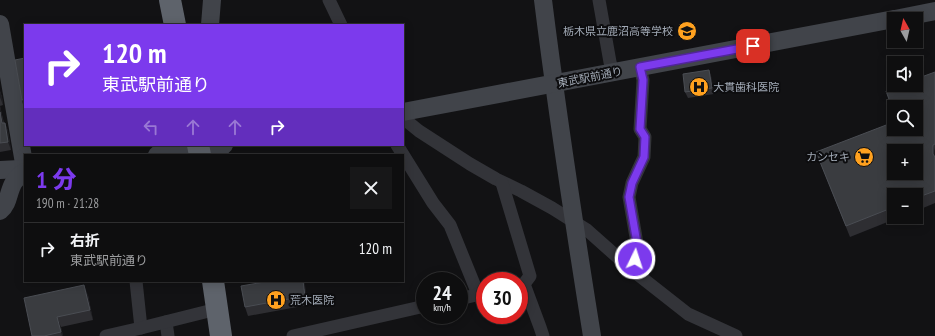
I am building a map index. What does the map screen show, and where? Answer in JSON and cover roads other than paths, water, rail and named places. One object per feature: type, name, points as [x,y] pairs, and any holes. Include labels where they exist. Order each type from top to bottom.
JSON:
[{"type":"highway","points":[[170,0],[175,24]]},
{"type":"highway","points":[[213,282],[221,336]]},
{"type":"street","points":[[210,24],[212,0]]},
{"type":"street","points":[[329,0],[341,24]]},
{"type":"street","points":[[543,0],[553,84],[573,223],[592,336]]},
{"type":"street","points":[[599,0],[613,73]]},
{"type":"street","name":"東武駅前通り","points":[[923,13],[935,11]]},
{"type":"street","name":"東武駅前通り","points":[[404,112],[887,20]]},
{"type":"street","points":[[0,24],[24,165]]},
{"type":"street","points":[[632,270],[638,249],[629,197],[632,183],[644,157],[645,137],[640,129],[643,80],[640,67]]},
{"type":"street","points":[[404,119],[419,131],[470,164],[502,183],[521,191],[552,208],[573,223],[587,230],[632,270],[688,314],[736,336]]},
{"type":"street","points":[[164,154],[218,146]]},
{"type":"street","points":[[404,156],[433,203],[450,225],[476,280]]},
{"type":"street","points":[[0,171],[11,169],[24,171]]},
{"type":"street","points":[[0,171],[11,186]]},
{"type":"street","points":[[0,211],[7,202],[11,186],[24,172]]},
{"type":"street","points":[[502,183],[530,276],[528,278]]},
{"type":"street","points":[[136,282],[141,328]]},
{"type":"street","points":[[528,299],[543,336]]},
{"type":"street","points":[[293,336],[416,308]]},
{"type":"street","points":[[111,335],[217,309]]},
{"type":"street","points":[[166,322],[168,336]]},
{"type":"place","name":"栃木県立鹿沼高等学校","points":[[687,31]]},
{"type":"place","name":"大貫歯科医院","points":[[699,87]]},
{"type":"place","name":"カンセキ","points":[[864,157]]},
{"type":"place","name":"荒木医院","points":[[276,300]]}]
